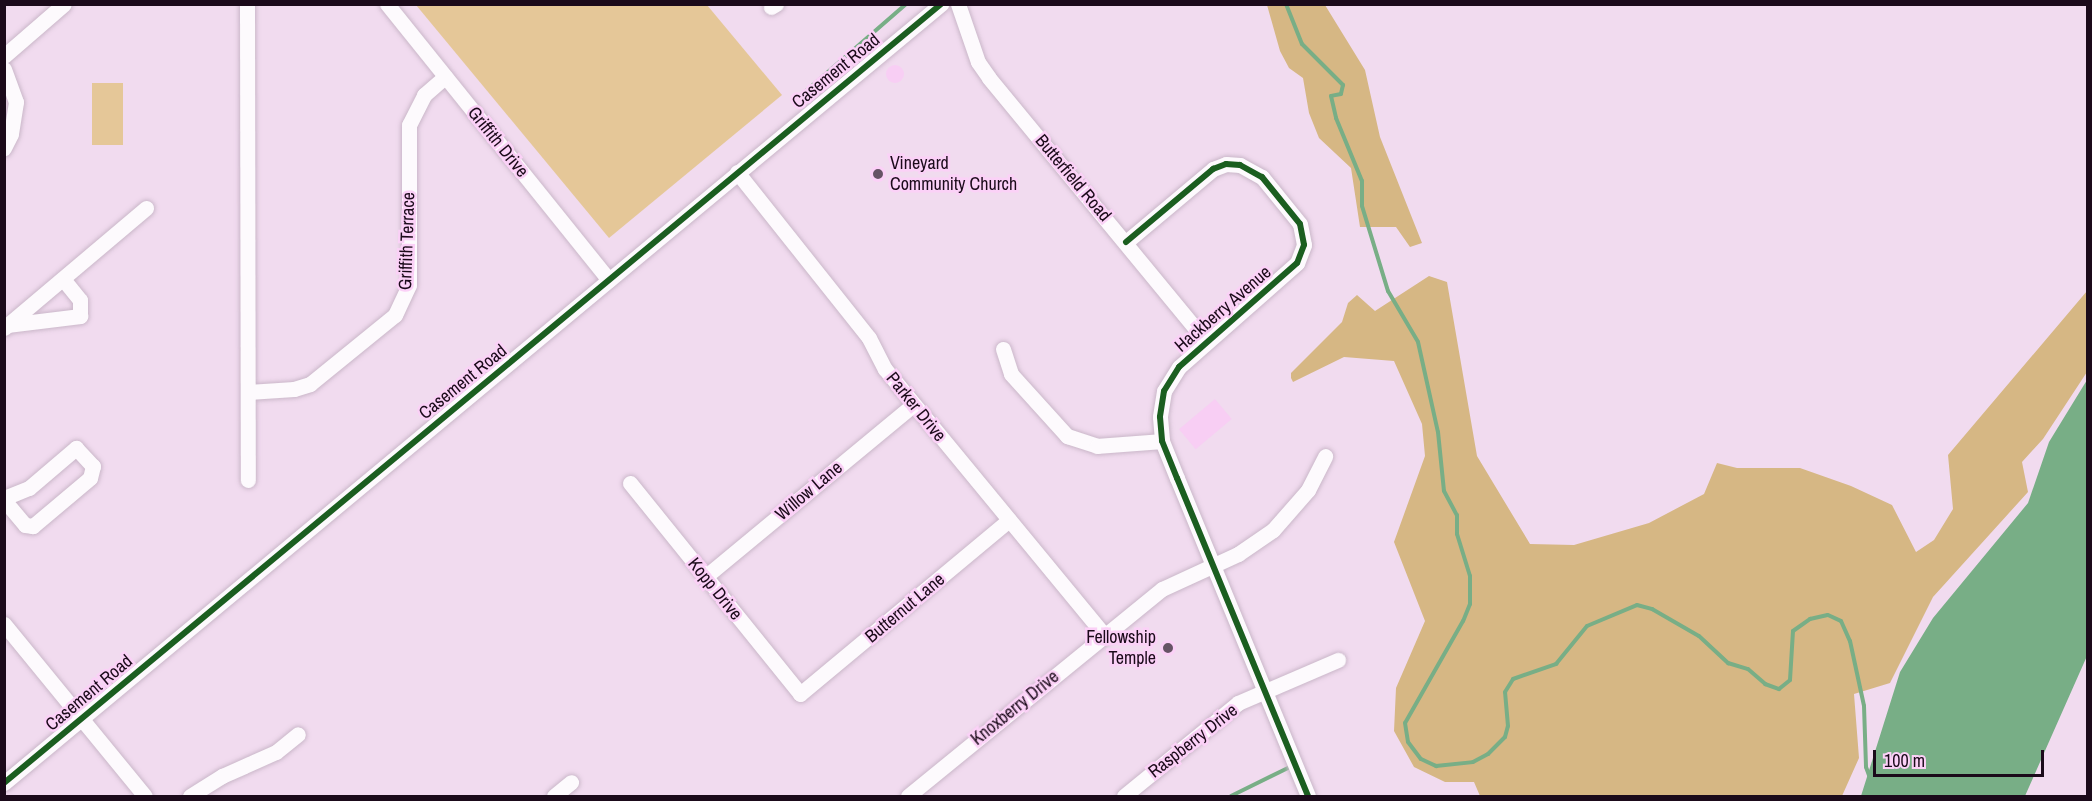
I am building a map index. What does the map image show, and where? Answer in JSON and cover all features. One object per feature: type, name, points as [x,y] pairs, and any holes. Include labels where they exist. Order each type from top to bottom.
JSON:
[{"type":"street","points":[[4,56],[64,4]]},
{"type":"street","points":[[248,4],[248,480]]},
{"type":"street","name":"Griffith Drive","points":[[387,4],[609,280]]},
{"type":"street","name":"Casement Road","points":[[4,783],[736,172],[941,4]]},
{"type":"street","name":"Butterfield Road","points":[[958,4],[978,62],[989,78],[1207,342]]},
{"type":"street","points":[[4,69],[16,102],[11,134],[4,148]]},
{"type":"street","name":"Griffith Terrace","points":[[248,392],[294,389],[310,384],[395,315],[409,285],[409,125],[424,95],[445,77]]},
{"type":"street","name":"Hackberry Avenue","points":[[1126,242],[1213,169],[1226,164],[1240,165],[1262,177],[1300,224],[1304,245],[1297,263],[1179,367],[1164,391],[1160,405],[1162,441],[1308,796]]},
{"type":"street","name":"Parker Drive","points":[[736,172],[869,338],[885,369],[913,405],[1104,635]]},
{"type":"street","points":[[6,326],[146,208]]},
{"type":"street","points":[[6,326],[80,316],[80,300],[63,279]]},
{"type":"street","points":[[1003,349],[1011,374],[1067,436],[1097,446],[1162,441]]},
{"type":"street","name":"Willow Lane","points":[[705,577],[913,405]]},
{"type":"street","points":[[76,448],[93,465],[90,478],[41,523],[25,525],[4,499],[29,488],[76,448]]},
{"type":"street","name":"Knoxberry Drive","points":[[908,796],[1162,589],[1214,563],[1238,554],[1273,530],[1308,490],[1325,456]]},
{"type":"street","name":"Kopp Drive","points":[[630,483],[800,694]]},
{"type":"street","name":"Butternut Lane","points":[[800,694],[1009,520]]},
{"type":"street","points":[[4,624],[145,796]]},
{"type":"street","name":"Raspberry Drive","points":[[1124,796],[1222,714],[1266,691],[1338,660]]},
{"type":"street","points":[[190,796],[222,776],[276,752],[298,734]]},
{"type":"street","points":[[554,796],[571,782]]},
{"type":"shaded area","points":[[416,5],[707,5],[782,95],[609,238]]},
{"type":"shaded area","points":[[1267,5],[1325,5],[1365,70],[1380,137],[1422,243],[1410,247],[1396,227],[1360,227],[1351,168],[1319,138],[1309,113],[1303,78],[1289,68],[1280,51]]},
{"type":"shaded area","points":[[895,65],[901,68],[904,74],[901,80],[895,83],[889,80],[886,74],[889,68]]},
{"type":"shaded area","points":[[92,83],[123,83],[123,145],[92,145]]},
{"type":"shaded area","points":[[1429,276],[1447,282],[1477,456],[1530,544],[1574,545],[1649,523],[1704,494],[1717,463],[1737,468],[1800,468],[1851,486],[1892,505],[1916,552],[1934,540],[1953,509],[1948,455],[2087,291],[2087,372],[2043,439],[2022,462],[2028,492],[1933,597],[1890,683],[1854,694],[1859,758],[1842,796],[1480,796],[1474,782],[1445,782],[1414,767],[1394,731],[1396,688],[1425,621],[1394,542],[1425,456],[1422,424],[1394,361],[1344,357],[1293,382],[1291,378],[1291,373],[1342,322],[1348,303],[1357,295],[1375,311]]},
{"type":"shaded area","points":[[2087,380],[2087,656],[2025,796],[1861,796],[1900,672],[1933,618],[2028,503],[2049,442]]},
{"type":"shaded area","points":[[1215,399],[1232,419],[1196,449],[1179,429]]},
{"type":"waterway","points":[[806,91],[906,4]]},
{"type":"waterway","points":[[1286,4],[1302,44],[1343,85],[1341,94],[1331,96],[1336,118],[1362,181],[1362,206],[1388,291],[1418,342],[1438,432],[1444,491],[1457,515],[1457,534],[1470,576],[1470,604],[1463,621],[1405,723],[1408,742],[1421,759],[1436,766],[1473,762],[1488,754],[1505,737],[1508,726],[1505,692],[1513,679],[1556,664],[1587,626],[1637,605],[1652,609],[1699,636],[1728,663],[1748,669],[1765,684],[1779,689],[1790,680],[1793,631],[1810,619],[1828,615],[1841,621],[1850,641],[1864,706],[1866,767],[1870,778]]},
{"type":"waterway","points":[[1231,796],[1288,768]]},
{"type":"cycle path","points":[[4,783],[941,4]]},
{"type":"cycle path","points":[[1126,242],[1213,169],[1226,164],[1240,165],[1262,177],[1300,224],[1304,245],[1297,263],[1179,367],[1164,391],[1160,417],[1162,441],[1308,796]]},
{"type":"place","name":"Vineyard Community Church","points":[[878,174]]},
{"type":"place","name":"Fellowship Temple","points":[[1168,648]]}]
